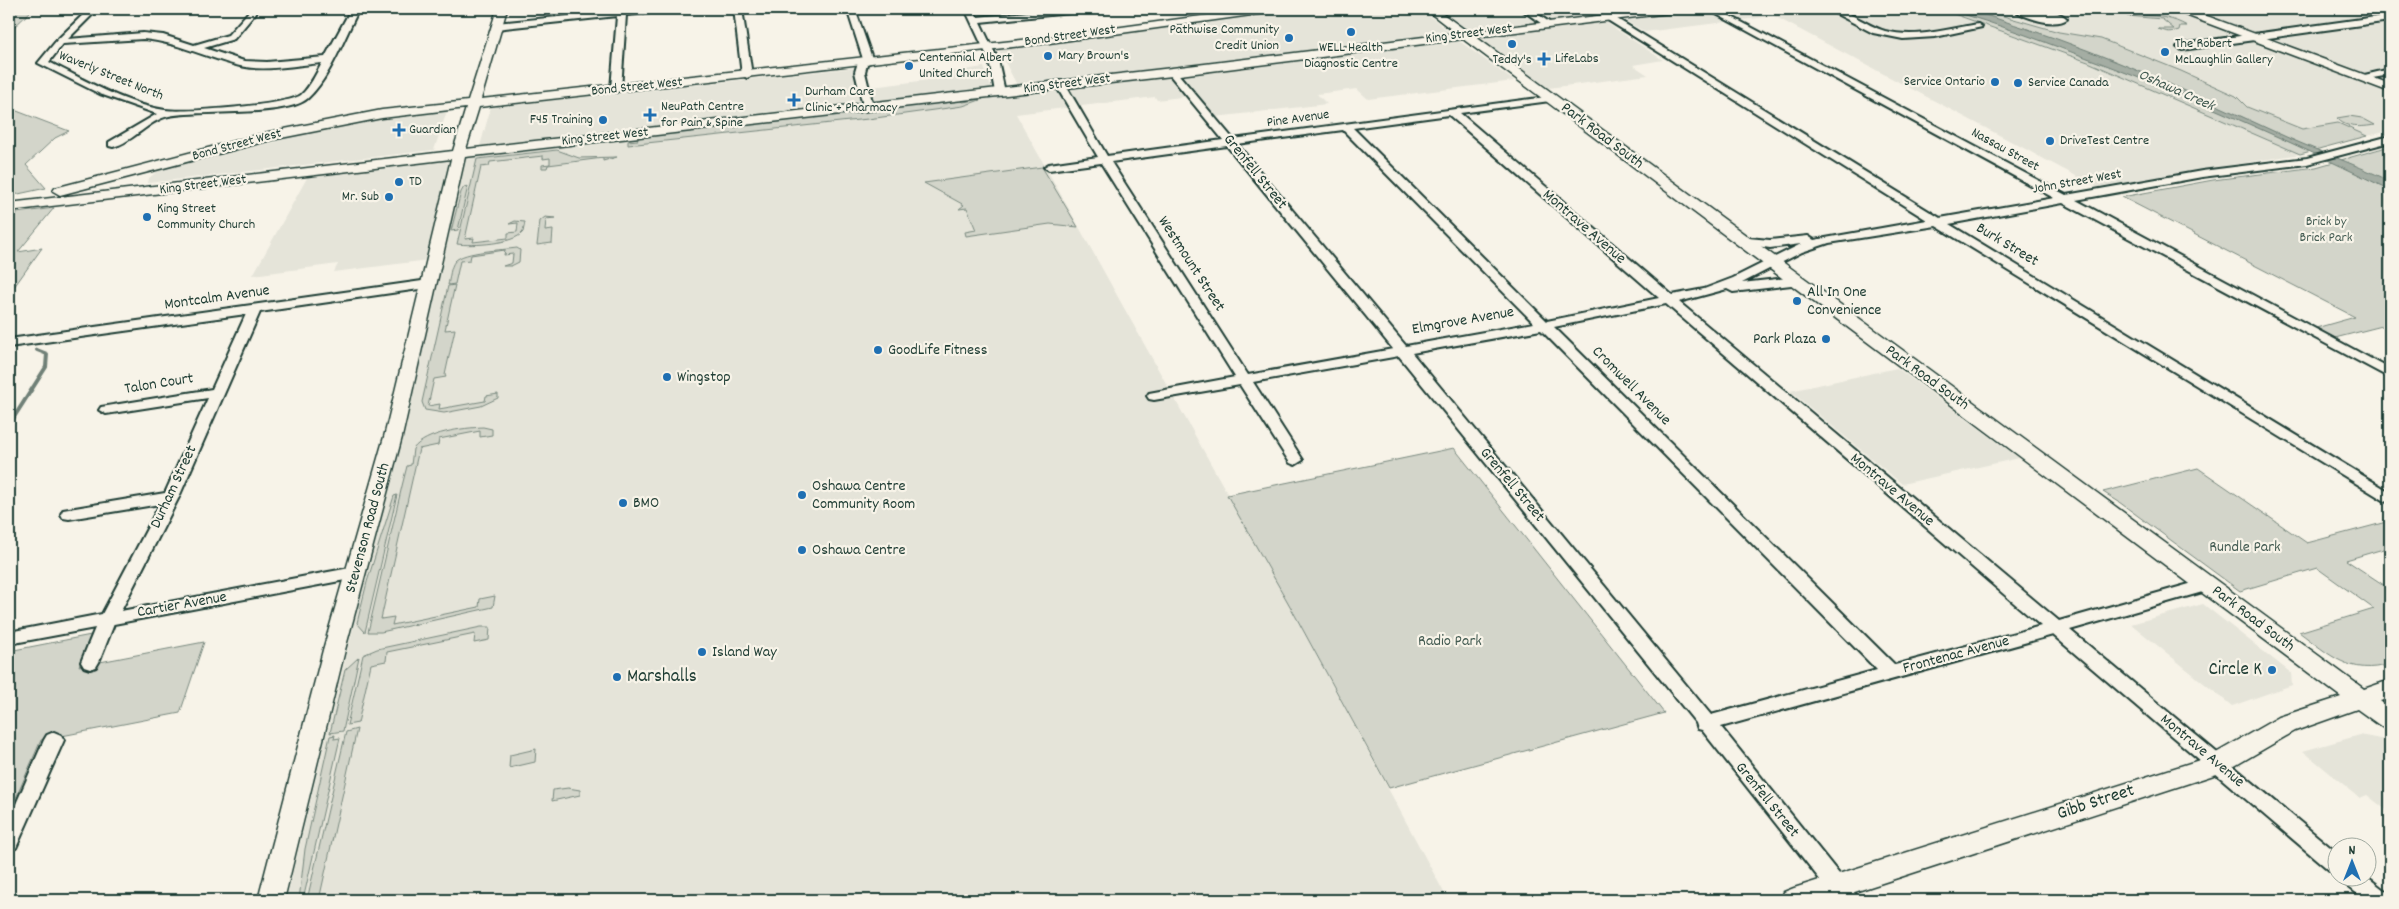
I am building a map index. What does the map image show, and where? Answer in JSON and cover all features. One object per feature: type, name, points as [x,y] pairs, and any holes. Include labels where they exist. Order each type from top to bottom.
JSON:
[{"type":"main road","name":"Stevenson Road South","points":[[271,900],[355,573],[393,437],[459,154],[502,9]]},
{"type":"main road","name":"Bond Street West","points":[[9,202],[88,185],[269,136],[328,123],[474,104],[866,62],[1273,9]]},
{"type":"main road","points":[[1430,9],[1464,35]]},
{"type":"main road","name":"King Street West","points":[[9,207],[1172,72],[1548,24],[1610,13],[1622,15],[1677,9]]},
{"type":"main road","points":[[2179,9],[2390,88]]},
{"type":"main road","points":[[2366,9],[2390,18]]},
{"type":"main road","name":"Park Road South","points":[[1464,35],[2390,721]]},
{"type":"main road","points":[[150,191],[131,188],[130,183],[138,176],[164,164]]},
{"type":"main road","name":"Gibb Street","points":[[1794,900],[1843,893],[2217,764],[2288,724],[2390,689]]},
{"type":"street","name":"Waverly Street North","points":[[94,9],[60,42],[43,63],[93,86],[153,110],[166,113],[266,106],[293,102],[302,98],[327,60]]},
{"type":"street","points":[[195,48],[231,37],[255,9]]},
{"type":"street","points":[[60,42],[144,36],[163,38],[243,64],[266,65],[327,60],[355,9]]},
{"type":"street","points":[[496,26],[622,11],[663,9]]},
{"type":"street","points":[[738,9],[747,75]]},
{"type":"street","points":[[851,9],[866,62],[860,72],[868,106]]},
{"type":"street","points":[[969,9],[987,47],[1000,83],[1000,92]]},
{"type":"street","points":[[975,20],[1080,9]]},
{"type":"street","points":[[1525,9],[1548,24]]},
{"type":"street","name":"Nassau Street","points":[[1711,9],[2063,200],[2390,374]]},
{"type":"street","points":[[1831,9],[1877,31],[1892,35],[1912,36],[1978,27]]},
{"type":"street","points":[[2017,9],[2040,15]]},
{"type":"street","points":[[616,89],[622,11]]},
{"type":"street","name":"Burk Street","points":[[1610,13],[1939,222],[2390,499]]},
{"type":"street","points":[[2182,47],[2390,18]]},
{"type":"street","name":"Grenfell Street","points":[[1172,72],[1591,580],[1705,724],[1843,893]]},
{"type":"street","points":[[2361,77],[2390,72]]},
{"type":"street","name":"Westmount Street","points":[[1060,84],[1104,159],[1295,460]]},
{"type":"street","name":"Pine Avenue","points":[[1049,167],[1550,98]]},
{"type":"street","name":"Montrave Avenue","points":[[1452,112],[1666,299],[2326,856]]},
{"type":"street","points":[[113,144],[166,113]]},
{"type":"street","name":"Cromwell Avenue","points":[[1345,126],[1890,672]]},
{"type":"street","name":"John Street West","points":[[1772,262],[1798,249],[1827,240],[1939,222],[2202,174],[2307,161],[2390,139]]},
{"type":"street","points":[[1741,240],[1770,244],[1827,240]]},
{"type":"street","name":"Elmgrove Avenue","points":[[1154,396],[1545,325],[1706,292],[1737,281],[1772,262]]},
{"type":"street","points":[[1706,292],[1796,281]]},
{"type":"street","name":"Montcalm Avenue","points":[[9,343],[429,284]]},
{"type":"street","name":"Durham Street","points":[[90,662],[108,619],[170,497],[254,310]]},
{"type":"street","name":"Talon Court","points":[[106,410],[217,392]]},
{"type":"street","points":[[69,514],[170,497]]},
{"type":"street","name":"Cartier Avenue","points":[[9,638],[355,573]]},
{"type":"street","name":"Frontenac Avenue","points":[[1705,724],[2207,585]]},
{"type":"street","points":[[9,842],[54,740]]},
{"type":"street","points":[[2363,886],[2380,900]]},
{"type":"shaded area","points":[[1295,9],[1421,9],[1451,33],[1017,85],[998,49],[1112,35],[1211,18]]},
{"type":"shaded area","points":[[1434,9],[1613,9],[1625,16],[1602,20],[1663,60],[1633,65],[1648,75],[1541,89]]},
{"type":"shaded area","points":[[1712,9],[1939,9],[2088,62],[2300,154],[2097,187],[1774,16],[1645,32],[1624,20]]},
{"type":"shaded area","points":[[1982,9],[2390,9],[2390,78],[2369,82],[2390,91],[2390,131],[2367,136],[2338,123],[2302,129],[2247,107],[2236,96],[2101,39],[2059,32]]},
{"type":"shaded area","points":[[1458,40],[1514,81],[1368,99],[1357,89],[1317,94],[1327,104],[1215,117],[1197,95],[1157,100],[1155,97],[1016,114],[1290,606],[1448,900],[286,900],[444,258],[334,272],[338,264],[253,275],[308,176]]},
{"type":"shaded area","points":[[868,66],[866,73],[872,87],[944,78],[943,73],[984,67],[992,90],[480,146],[491,107]]},
{"type":"shaded area","points":[[447,111],[434,150],[148,183],[149,178],[160,169],[292,134],[373,120]]},
{"type":"shaded area","points":[[1897,368],[2019,458],[1902,484],[1790,391]]},
{"type":"shaded area","points":[[2203,604],[2291,673],[2292,685],[2232,706],[2131,624]]},
{"type":"shaded area","points":[[2360,735],[2385,740],[2390,744],[2390,813],[2367,795],[2360,798],[2303,751]]},
{"type":"green space","points":[[9,9],[33,9],[9,32]]},
{"type":"green space","points":[[1940,9],[1979,9],[2059,32],[2101,39],[2181,71],[2236,96],[2247,107],[2302,129],[2338,123],[2367,136],[2300,154],[2088,62]]},
{"type":"green space","points":[[2141,15],[2166,18],[2187,26],[2180,26],[2179,30],[2171,32],[2158,29],[2174,29],[2162,19],[2127,16]]},
{"type":"green space","points":[[983,99],[963,106],[868,119],[628,145],[628,141],[638,140],[638,137]]},
{"type":"green space","points":[[9,108],[69,131],[55,138],[26,165],[46,188],[9,196]]},
{"type":"green space","points":[[2349,116],[2362,118],[2375,125],[2350,126],[2337,118]]},
{"type":"green space","name":"Brick by Brick Park","points":[[2390,146],[2390,324],[2335,338],[2316,328],[2355,317],[2122,197],[2213,180],[2316,167]]},
{"type":"green space","points":[[557,150],[579,158],[617,157],[603,161],[603,158],[548,165],[547,168],[542,168],[542,165],[550,164],[550,158],[543,159],[543,156],[490,162],[489,166],[481,167],[465,239],[474,238],[473,242],[508,238],[508,233],[517,232],[518,223],[509,224],[515,221],[525,222],[523,232],[502,242],[472,245],[457,244],[477,159]]},
{"type":"green space","points":[[1042,167],[1078,227],[1050,224],[966,236],[965,232],[976,230],[967,208],[959,209],[964,205],[924,183]]},
{"type":"green space","points":[[468,186],[458,230],[451,231],[461,192],[464,187]]},
{"type":"green space","points":[[54,208],[18,252],[42,248],[9,294],[9,214]]},
{"type":"green space","points":[[545,217],[555,218],[546,219],[545,231],[553,230],[552,243],[537,245],[540,221]]},
{"type":"green space","points":[[517,248],[520,250],[519,262],[511,266],[503,266],[512,263],[513,254],[504,255],[505,250],[471,255],[470,260],[460,261],[455,284],[448,285],[452,266],[460,258],[475,253]]},
{"type":"green space","points":[[455,285],[445,330],[455,329],[446,377],[434,379],[428,406],[440,404],[439,409],[485,401],[486,396],[498,394],[498,398],[481,406],[444,413],[425,410],[422,402],[448,286]]},
{"type":"green space","points":[[483,427],[492,429],[492,435],[480,437],[480,431],[439,439],[438,445],[419,449],[381,619],[394,617],[392,625],[479,607],[480,599],[495,596],[493,607],[381,632],[368,632],[407,466],[411,465],[413,449],[419,443],[445,432]]},
{"type":"green space","name":"Radio Park","points":[[1454,448],[1664,713],[1389,788],[1227,495]]},
{"type":"green space","name":"Rundle Park","points":[[2198,468],[2307,543],[2390,521],[2390,547],[2346,560],[2390,589],[2390,664],[2376,667],[2352,665],[2331,655],[2299,632],[2374,609],[2317,568],[2240,591],[2103,492]]},
{"type":"green space","points":[[397,495],[365,632],[357,623],[367,582],[394,496]]},
{"type":"green space","points":[[481,627],[490,627],[489,640],[474,643],[475,634],[387,652],[386,661],[371,664],[358,723],[347,725],[363,655],[377,649]]},
{"type":"green space","points":[[91,635],[79,666],[204,642],[180,713],[41,740],[9,814],[9,651]]},
{"type":"green space","points":[[359,657],[343,731],[330,733],[345,670]]},
{"type":"green space","points":[[357,729],[319,900],[307,900],[346,732]]},
{"type":"green space","points":[[335,735],[334,739],[340,738],[303,900],[299,900],[305,849],[330,736]]},
{"type":"green space","points":[[536,749],[535,762],[509,768],[510,755]]},
{"type":"green space","points":[[568,788],[580,790],[580,795],[552,801],[553,790]]},
{"type":"water","name":"Oshawa Creek","points":[[1945,9],[1956,9],[1986,15],[2057,39],[2119,63],[2390,181],[2390,190],[2285,140],[2178,94],[2026,35]]},
{"type":"waterway","points":[[9,425],[46,367],[47,354],[37,350]]},
{"type":"place","name":"WELL Health Diagnostic Centre","points":[[1351,32]]},
{"type":"place","name":"Pathwise Community Credit Union","points":[[1289,38]]},
{"type":"place","name":"Teddy's","points":[[1512,44]]},
{"type":"place","name":"The Robert McLaughlin Gallery","points":[[2165,52]]},
{"type":"place","name":"Mary Brown's","points":[[1048,56]]},
{"type":"place","name":"LifeLabs","points":[[1544,59]]},
{"type":"place","name":"Centennial Albert United Church","points":[[909,66]]},
{"type":"place","name":"Service Ontario","points":[[1995,82]]},
{"type":"place","name":"Service Canada","points":[[2018,83]]},
{"type":"place","name":"Durham Care Clinic + Pharmacy","points":[[794,100]]},
{"type":"place","name":"NeuPath Centre for Pain & Spine","points":[[650,115]]},
{"type":"place","name":"F45 Training","points":[[603,120]]},
{"type":"place","name":"Guardian","points":[[399,130]]},
{"type":"place","name":"DriveTest Centre","points":[[2050,141]]},
{"type":"place","name":"TD","points":[[399,182]]},
{"type":"place","name":"Mr. Sub","points":[[389,197]]},
{"type":"place","name":"King Street Community Church","points":[[147,217]]},
{"type":"place","name":"All In One Convenience","points":[[1797,301]]},
{"type":"place","name":"Park Plaza","points":[[1826,339]]},
{"type":"place","name":"GoodLife Fitness","points":[[878,350]]},
{"type":"place","name":"Wingstop","points":[[667,377]]},
{"type":"place","name":"Oshawa Centre Community Room","points":[[802,495]]},
{"type":"place","name":"BMO","points":[[623,503]]},
{"type":"place","name":"Oshawa Centre","points":[[802,550]]},
{"type":"place","name":"Island Way","points":[[702,652]]},
{"type":"place","name":"Circle K","points":[[2272,670]]},
{"type":"place","name":"Marshalls","points":[[617,677]]}]
